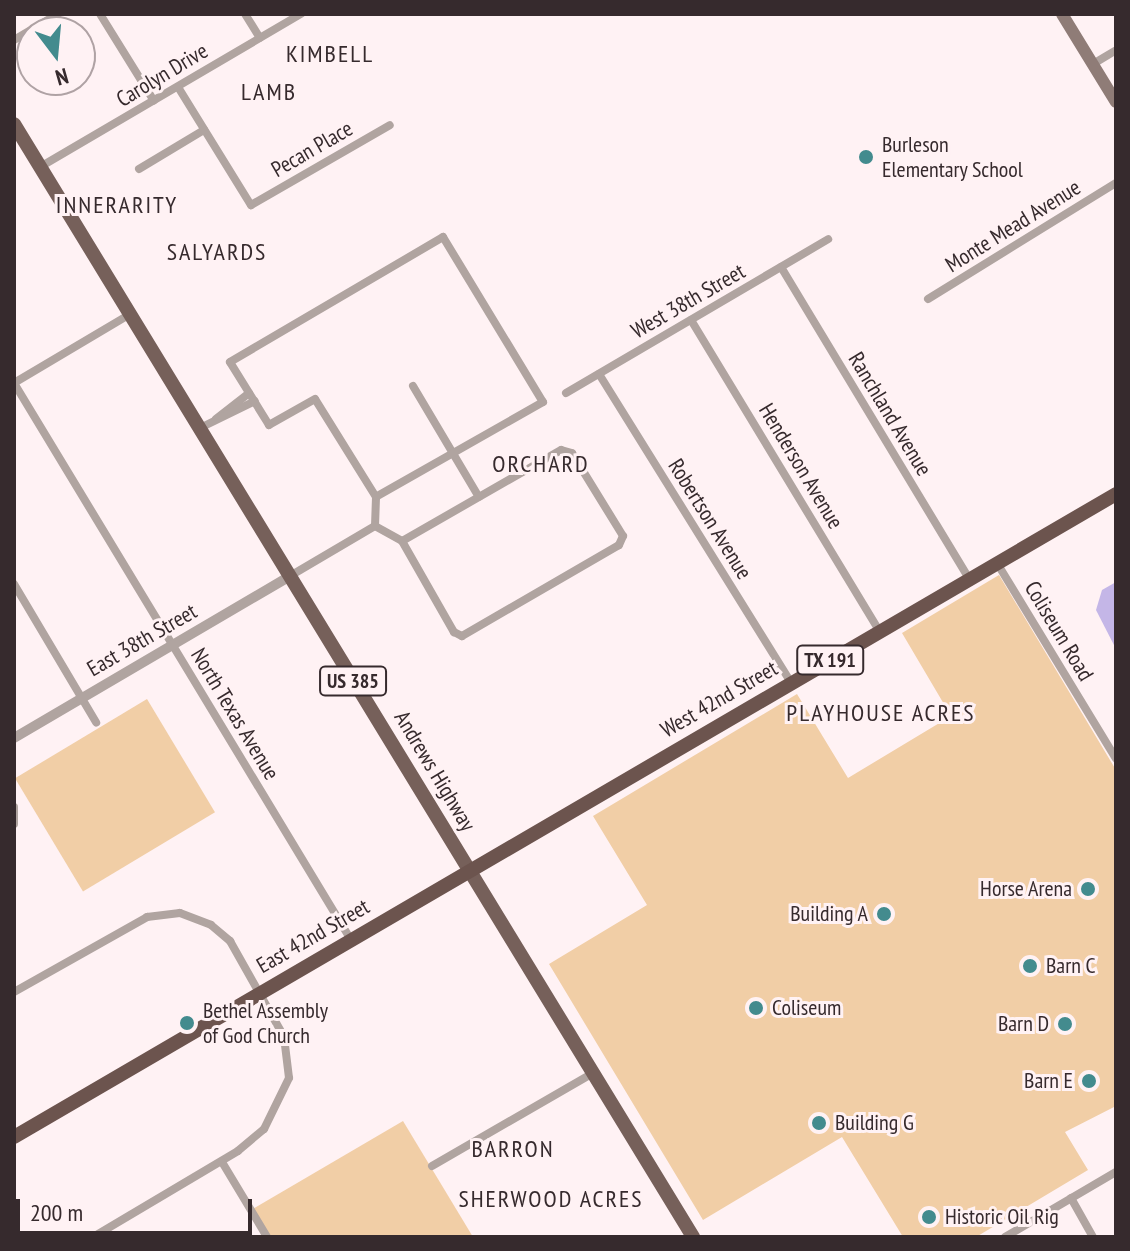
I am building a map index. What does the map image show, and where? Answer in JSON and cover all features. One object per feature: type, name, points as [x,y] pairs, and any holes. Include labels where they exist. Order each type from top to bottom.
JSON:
[{"type":"highway","name":"West 42nd Street","points":[[469,871],[1116,494]]},
{"type":"highway","name":"East 42nd Street","points":[[14,1137],[469,871]]},
{"type":"main road","points":[[1062,14],[1116,102]]},
{"type":"main road","name":"Andrews Highway","points":[[14,124],[693,1237]]},
{"type":"street","points":[[14,40],[58,14]]},
{"type":"street","points":[[100,14],[154,101]]},
{"type":"street","points":[[245,14],[260,38]]},
{"type":"street","name":"Carolyn Drive","points":[[40,167],[301,14]]},
{"type":"street","points":[[1093,64],[1116,50]]},
{"type":"street","points":[[139,169],[204,130],[178,87]]},
{"type":"street","name":"Pecan Place","points":[[204,130],[251,205],[390,125]]},
{"type":"street","name":"Monte Mead Avenue","points":[[928,299],[1116,183]]},
{"type":"street","points":[[375,526],[376,497],[315,399],[269,425],[230,362],[443,237],[543,402],[376,497]]},
{"type":"street","name":"West 38th Street","points":[[566,393],[828,239]]},
{"type":"street","name":"Ranchland Avenue","points":[[781,267],[969,579]]},
{"type":"street","points":[[14,383],[130,314]]},
{"type":"street","name":"Henderson Avenue","points":[[691,320],[879,631]]},
{"type":"street","name":"Robertson Avenue","points":[[599,374],[791,683]]},
{"type":"street","name":"North Texas Avenue","points":[[14,383],[351,940]]},
{"type":"street","points":[[413,386],[479,497]]},
{"type":"street","points":[[200,428],[252,397]]},
{"type":"street","points":[[375,526],[402,541],[454,632],[462,636],[619,545],[623,536],[572,453],[561,450],[402,541]]},
{"type":"street","points":[[290,576],[375,526]]},
{"type":"street","name":"Coliseum Road","points":[[997,563],[1116,759]]},
{"type":"street","name":"East 38th Street","points":[[14,738],[290,576]]},
{"type":"street","points":[[14,584],[96,722]]},
{"type":"street","points":[[14,807],[14,824]]},
{"type":"street","points":[[14,992],[147,917],[180,913],[221,932],[261,992],[284,1037],[289,1078],[264,1129],[222,1162],[93,1237]]},
{"type":"street","points":[[432,1166],[593,1073]]},
{"type":"street","points":[[222,1162],[267,1237]]},
{"type":"street","points":[[1005,1237],[1116,1172]]},
{"type":"street","points":[[1071,1198],[1093,1237]]},
{"type":"shaded area","points":[[999,575],[1116,770],[1116,1106],[1065,1132],[1088,1170],[976,1237],[903,1237],[842,1137],[703,1220],[549,964],[647,905],[593,816],[797,694],[848,778],[951,716],[902,633]]},
{"type":"shaded area","points":[[1116,582],[1116,649],[1096,610],[1102,590]]},
{"type":"shaded area","points":[[147,699],[215,812],[83,891],[15,778]]},
{"type":"shaded area","points":[[403,1121],[473,1237],[267,1237],[251,1210]]},
{"type":"place","name":"Burleson Elementary School","points":[[866,157]]},
{"type":"place","name":"Horse Arena","points":[[1088,889]]},
{"type":"place","name":"Building A","points":[[884,914]]},
{"type":"place","name":"Barn C","points":[[1030,966]]},
{"type":"place","name":"Coliseum","points":[[756,1008]]},
{"type":"place","name":"Bethel Assembly of God Church","points":[[187,1023]]},
{"type":"place","name":"Barn D","points":[[1065,1024]]},
{"type":"place","name":"Barn E","points":[[1089,1081]]},
{"type":"place","name":"Building G","points":[[819,1123]]},
{"type":"place","name":"Historic Oil Rig","points":[[929,1217]]},
{"type":"district","name":"KIMBELL","points":[[330,54]]},
{"type":"district","name":"LAMB","points":[[269,92]]},
{"type":"district","name":"INNERARITY","points":[[117,205]]},
{"type":"district","name":"SALYARDS","points":[[217,252]]},
{"type":"district","name":"ORCHARD","points":[[541,464]]},
{"type":"district","name":"PLAYHOUSE ACRES","points":[[881,713]]},
{"type":"district","name":"BARRON","points":[[513,1149]]},
{"type":"district","name":"SHERWOOD ACRES","points":[[551,1199]]}]
